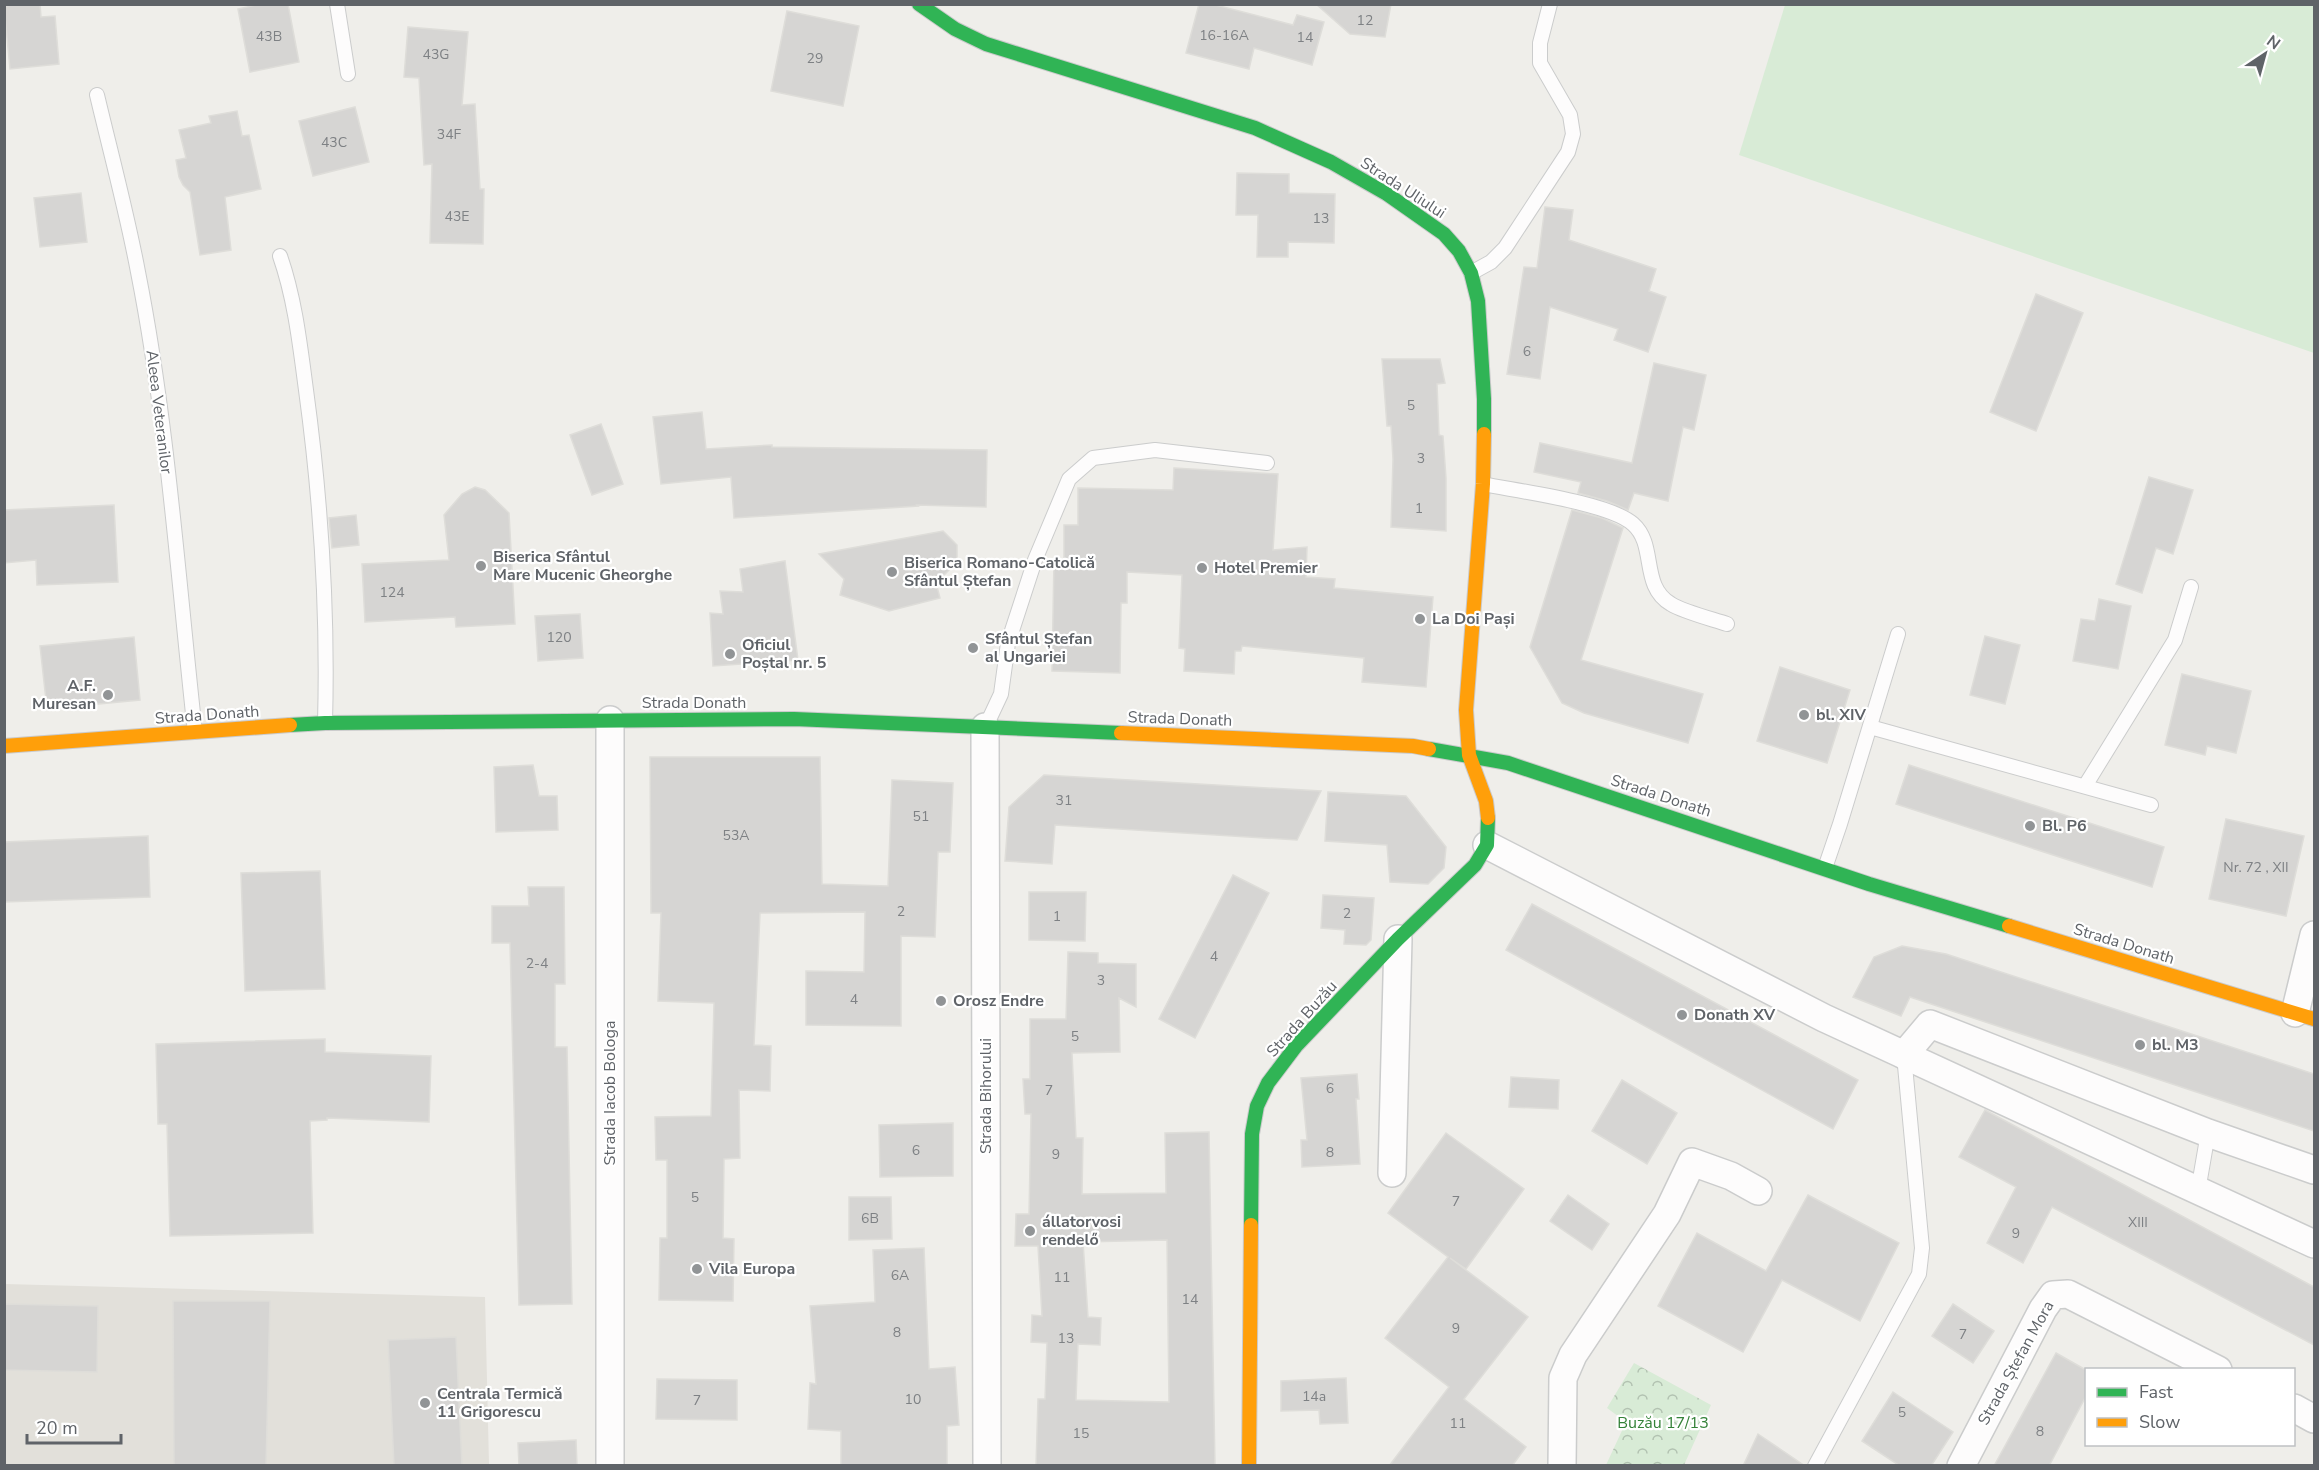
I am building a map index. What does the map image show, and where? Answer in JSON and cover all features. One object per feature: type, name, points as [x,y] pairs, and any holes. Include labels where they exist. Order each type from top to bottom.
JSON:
[{"type":"main road","name":"Strada Uliului","points":[[919,4],[955,29],[986,44],[1255,128],[1331,162],[1387,194],[1444,234],[1459,251],[1471,273],[1478,301],[1483,376],[1483,484],[1466,710],[1469,755]]},
{"type":"main road","name":"Strada Donath","points":[[4,746],[325,723],[795,719],[1413,746],[1508,763],[1881,887],[2305,1016]]},
{"type":"main road","points":[[1469,755],[1487,809],[1489,833],[1486,845]]},
{"type":"main road","name":"Strada Buzău","points":[[1249,1466],[1252,1134],[1257,1106],[1268,1083],[1296,1046],[1398,939],[1474,865],[1486,845]]},
{"type":"street","name":"Strada Iacob Bologa","points":[[610,720],[610,1466]]},
{"type":"street","name":"Strada Bihorului","points":[[985,727],[987,1466]]},
{"type":"street","points":[[1486,845],[1824,1018],[2314,1244]]},
{"type":"street","points":[[2305,1016],[2314,935]]},
{"type":"street","points":[[1392,1173],[1398,939]]},
{"type":"street","points":[[1904,1055],[1930,1024],[2208,1132],[2314,1170]]},
{"type":"street","points":[[1562,1466],[1563,1378],[1573,1355],[1667,1214],[1692,1162],[1731,1176],[1758,1191]]},
{"type":"street","name":"Strada Ștefan Mora","points":[[1961,1466],[2043,1309],[2053,1295],[2068,1294],[2214,1368]]},
{"type":"street","points":[[2295,1409],[2314,1419]]},
{"type":"lane","points":[[337,4],[348,74]]},
{"type":"lane","points":[[1471,273],[1491,262],[1505,248],[1568,152],[1573,134],[1570,115],[1540,63],[1540,43],[1550,4]]},
{"type":"lane","name":"Aleea Veteranilor","points":[[97,95],[138,271],[153,361],[177,553],[195,732]]},
{"type":"lane","points":[[280,256],[298,330],[311,431],[322,562],[325,723]]},
{"type":"lane","points":[[985,727],[1001,694],[1008,643],[1035,560],[1070,479],[1077,472],[1092,458],[1155,450],[1267,463]]},
{"type":"lane","points":[[1483,484],[1605,509],[1633,524],[1645,539],[1649,571],[1656,589],[1670,604],[1727,624]]},
{"type":"lane","points":[[2085,786],[2175,640],[2191,587]]},
{"type":"lane","points":[[1825,868],[1898,634]]},
{"type":"lane","points":[[1870,727],[2151,805]]},
{"type":"lane","points":[[1815,1466],[1919,1274],[1922,1248],[1904,1055]]},
{"type":"lane","points":[[2199,1191],[2208,1132]]},
{"type":"shaded area","points":[[5,1284],[485,1297],[489,1465],[5,1466]]},
{"type":"green space","points":[[1785,5],[2314,5],[2314,353],[1739,155]]},
{"type":"green space","name":"Buzău 17/13","points":[[1634,1363],[1711,1405],[1684,1465],[1606,1465],[1626,1422],[1607,1408]]},
{"type":"building","points":[[40,4],[41,17],[55,16],[59,64],[10,69],[4,6]]},
{"type":"building","points":[[260,4],[288,4],[299,62],[250,72],[238,9]]},
{"type":"building","points":[[1199,4],[1212,4],[1293,25],[1297,15],[1324,22],[1312,65],[1254,48],[1249,69],[1186,53]]},
{"type":"building","points":[[1316,4],[1391,4],[1385,37],[1350,34]]},
{"type":"building","points":[[787,11],[859,26],[843,106],[771,91]]},
{"type":"building","points":[[408,27],[468,32],[462,105],[475,104],[480,189],[484,189],[483,244],[430,243],[432,164],[424,165],[419,78],[404,77]]},
{"type":"building","points":[[355,107],[369,162],[313,176],[299,121]]},
{"type":"building","points":[[237,111],[242,136],[249,135],[261,189],[225,197],[231,250],[200,255],[190,192],[179,177],[176,160],[186,158],[179,130],[211,123],[209,116]]},
{"type":"building","points":[[1237,173],[1289,174],[1289,193],[1335,194],[1334,243],[1288,242],[1288,257],[1257,257],[1258,215],[1236,215]]},
{"type":"building","points":[[81,193],[87,242],[40,247],[34,198]]},
{"type":"building","points":[[1545,207],[1573,210],[1569,240],[1656,269],[1649,291],[1666,297],[1648,352],[1614,340],[1618,329],[1550,307],[1540,379],[1507,374],[1524,267],[1537,268]]},
{"type":"building","points":[[2036,294],[2083,313],[2036,431],[1990,412]]},
{"type":"building","points":[[1382,359],[1440,359],[1445,383],[1437,384],[1439,435],[1443,436],[1446,478],[1446,531],[1391,527],[1393,459],[1391,426],[1387,426]]},
{"type":"building","points":[[1654,363],[1706,375],[1694,430],[1683,427],[1668,501],[1634,493],[1628,510],[1578,493],[1581,482],[1534,472],[1540,443],[1632,463]]},
{"type":"building","points":[[702,412],[706,449],[772,445],[772,447],[987,450],[986,507],[917,505],[734,518],[731,477],[661,484],[653,417]]},
{"type":"building","points":[[601,424],[623,484],[592,495],[570,435]]},
{"type":"building","points":[[1174,468],[1278,474],[1273,550],[1307,547],[1306,577],[1335,579],[1334,588],[1433,597],[1426,687],[1362,682],[1364,658],[1242,646],[1241,651],[1235,651],[1234,674],[1184,671],[1185,649],[1179,648],[1182,575],[1127,572],[1127,603],[1121,603],[1120,673],[1052,671],[1054,559],[1064,559],[1064,525],[1078,525],[1078,488],[1173,490]]},
{"type":"building","points":[[2149,477],[2193,490],[2173,554],[2156,548],[2142,593],[2116,584]]},
{"type":"building","name":"Biserica Sfântul Mare Mucenic Gheorghe","points":[[475,487],[485,490],[509,513],[515,624],[456,627],[455,617],[365,622],[362,564],[449,560],[444,515],[462,494]]},
{"type":"building","points":[[114,505],[118,582],[37,585],[36,560],[4,563],[4,510]]},
{"type":"building","points":[[1572,510],[1602,518],[1623,528],[1581,660],[1703,694],[1688,743],[1584,713],[1562,703],[1530,647]]},
{"type":"building","points":[[356,515],[359,545],[332,548],[329,518]]},
{"type":"building","points":[[943,531],[957,545],[957,562],[936,583],[940,598],[889,611],[840,595],[844,579],[819,554]]},
{"type":"building","points":[[785,561],[798,660],[713,666],[710,613],[723,614],[720,591],[743,592],[740,569]]},
{"type":"building","points":[[2099,599],[2131,606],[2118,669],[2073,661],[2081,619],[2095,621]]},
{"type":"building","points":[[580,614],[583,658],[538,661],[535,616]]},
{"type":"building","points":[[1985,636],[2020,645],[2005,704],[1970,695]]},
{"type":"building","points":[[134,637],[140,700],[47,709],[40,646]]},
{"type":"building","name":"bl. XIV","points":[[1780,667],[1850,690],[1827,763],[1757,741]]},
{"type":"building","points":[[2182,674],[2251,691],[2236,753],[2207,746],[2205,755],[2165,745]]},
{"type":"building","points":[[650,757],[820,757],[822,884],[888,886],[892,780],[953,783],[950,852],[938,852],[935,937],[901,936],[901,1026],[806,1025],[806,971],[864,972],[865,912],[760,913],[754,1045],[771,1046],[770,1091],[739,1090],[740,1158],[724,1159],[723,1238],[734,1239],[733,1301],[659,1300],[660,1238],[667,1238],[667,1160],[656,1160],[655,1117],[711,1116],[714,1003],[658,1001],[661,913],[651,913]]},
{"type":"building","points":[[533,765],[539,796],[557,796],[558,830],[496,832],[494,767]]},
{"type":"building","name":"Bl. P6","points":[[1909,765],[2164,847],[2152,887],[1896,804]]},
{"type":"building","points":[[1044,775],[1321,791],[1297,840],[1055,825],[1052,864],[1005,861],[1009,807]]},
{"type":"building","points":[[1328,792],[1406,796],[1446,847],[1444,868],[1428,884],[1390,882],[1387,845],[1325,841]]},
{"type":"building","points":[[2226,819],[2304,836],[2286,916],[2209,899]]},
{"type":"building","points":[[148,836],[150,897],[4,902],[4,842]]},
{"type":"building","points":[[320,871],[325,989],[245,991],[241,873]]},
{"type":"building","points":[[1233,875],[1269,893],[1195,1038],[1159,1019]]},
{"type":"building","points":[[528,887],[564,887],[565,984],[555,984],[555,1047],[567,1047],[572,1304],[519,1305],[510,943],[492,943],[492,906],[529,906]]},
{"type":"building","points":[[1029,892],[1086,892],[1085,941],[1029,940]]},
{"type":"building","points":[[1323,895],[1374,898],[1371,940],[1366,945],[1344,944],[1345,930],[1321,928]]},
{"type":"building","name":"Donath XV","points":[[1532,904],[1858,1080],[1833,1129],[1506,950]]},
{"type":"building","name":"bl. M3","points":[[1902,946],[1946,954],[2314,1074],[2314,1131],[1910,997],[1901,1016],[1853,997],[1874,957]]},
{"type":"building","points":[[1068,952],[1098,953],[1098,963],[1136,964],[1136,1007],[1119,998],[1120,1052],[1072,1053],[1076,1138],[1083,1138],[1082,1194],[1166,1193],[1165,1133],[1209,1132],[1215,1466],[1036,1466],[1038,1399],[1045,1399],[1047,1343],[1031,1342],[1032,1315],[1042,1316],[1038,1246],[1015,1246],[1016,1214],[1029,1214],[1031,1114],[1025,1114],[1023,1079],[1030,1079],[1030,1019],[1066,1019]],"holes":[[[1167,1240],[1169,1402],[1076,1400],[1078,1344],[1100,1345],[1101,1318],[1088,1317],[1083,1242]]]},
{"type":"building","points":[[325,1039],[325,1052],[431,1056],[429,1122],[327,1118],[327,1120],[310,1121],[313,1233],[170,1236],[167,1124],[158,1124],[156,1044]]},
{"type":"building","points":[[1357,1074],[1359,1099],[1356,1099],[1360,1164],[1302,1167],[1301,1140],[1307,1140],[1301,1078]]},
{"type":"building","points":[[1511,1077],[1559,1080],[1558,1109],[1509,1107]]},
{"type":"building","points":[[1622,1080],[1677,1113],[1647,1164],[1592,1131]]},
{"type":"building","points":[[1985,1110],[2314,1287],[2314,1345],[2052,1207],[2023,1263],[1987,1243],[2016,1187],[1959,1157]]},
{"type":"building","points":[[953,1123],[953,1176],[880,1177],[879,1125]]},
{"type":"building","points":[[1446,1133],[1524,1189],[1466,1269],[1450,1258],[1528,1317],[1464,1399],[1526,1447],[1512,1466],[1389,1466],[1449,1387],[1385,1338],[1448,1257],[1388,1213]]},
{"type":"building","points":[[1568,1195],[1609,1224],[1592,1250],[1550,1221]]},
{"type":"building","points":[[1808,1195],[1899,1243],[1860,1321],[1782,1280],[1743,1352],[1658,1306],[1697,1233],[1766,1271]]},
{"type":"building","points":[[849,1197],[891,1197],[892,1239],[849,1240]]},
{"type":"building","points":[[924,1248],[929,1369],[955,1367],[959,1425],[947,1426],[947,1466],[841,1466],[841,1431],[808,1429],[810,1383],[816,1384],[810,1306],[875,1302],[873,1250]]},
{"type":"building","points":[[173,1301],[270,1301],[266,1466],[174,1466]]},
{"type":"building","points":[[4,1304],[98,1306],[97,1372],[4,1370]]},
{"type":"building","points":[[1953,1304],[1994,1331],[1973,1363],[1932,1336]]},
{"type":"building","name":"Centrala Termică 11 Grigorescu","points":[[456,1337],[462,1466],[394,1466],[388,1340]]},
{"type":"building","points":[[2056,1353],[2085,1369],[2085,1398],[2049,1466],[1994,1466]]},
{"type":"building","points":[[1346,1378],[1348,1423],[1320,1424],[1319,1410],[1281,1411],[1281,1381]]},
{"type":"building","points":[[657,1379],[737,1380],[737,1420],[656,1419]]},
{"type":"building","points":[[1893,1392],[1953,1432],[1931,1466],[1900,1466],[1862,1441]]},
{"type":"building","points":[[1758,1434],[1805,1466],[1743,1466]]},
{"type":"building","points":[[576,1440],[577,1466],[519,1466],[518,1443]]},
{"type":"traffic: fast","points":[[919,4],[955,29],[986,44],[1255,128],[1331,162],[1387,194],[1444,234],[1459,251],[1471,273],[1478,301],[1484,434]]},
{"type":"traffic: fast","points":[[290,725],[794,719],[1121,733]]},
{"type":"traffic: fast","points":[[1429,749],[1508,763],[1869,884],[2009,926]]},
{"type":"traffic: fast","points":[[1251,1225],[1252,1134],[1257,1106],[1268,1083],[1296,1046],[1398,939],[1475,865],[1487,845],[1488,818]]},
{"type":"traffic: slow","points":[[1484,434],[1483,484],[1466,710],[1469,755],[1486,801],[1488,818]]},
{"type":"traffic: slow","points":[[4,746],[290,725]]},
{"type":"traffic: slow","points":[[1121,733],[1413,746],[1429,749]]},
{"type":"traffic: slow","points":[[2009,926],[2314,1019]]},
{"type":"traffic: slow","points":[[1249,1466],[1251,1225]]},
{"type":"place","name":"Biserica Sfântul Mare Mucenic Gheorghe","points":[[481,566]]},
{"type":"place","name":"Hotel Premier","points":[[1202,568]]},
{"type":"place","name":"Biserica Romano-Catolică Sfântul Ștefan","points":[[892,572]]},
{"type":"place","name":"La Doi Pași","points":[[1420,619]]},
{"type":"place","name":"Sfântul Ștefan al Ungariei","points":[[973,648]]},
{"type":"place","name":"Oficiul Poștal nr. 5","points":[[730,654]]},
{"type":"place","name":"A.F. Muresan","points":[[108,695]]},
{"type":"place","name":"bl. XIV","points":[[1804,715]]},
{"type":"place","name":"Bl. P6","points":[[2030,826]]},
{"type":"place","name":"Orosz Endre","points":[[941,1001]]},
{"type":"place","name":"Donath XV","points":[[1682,1015]]},
{"type":"place","name":"bl. M3","points":[[2140,1045]]},
{"type":"place","name":"állatorvosi rendelő","points":[[1030,1231]]},
{"type":"place","name":"Vila Europa","points":[[697,1269]]},
{"type":"place","name":"Centrala Termică 11 Grigorescu","points":[[425,1403]]}]
